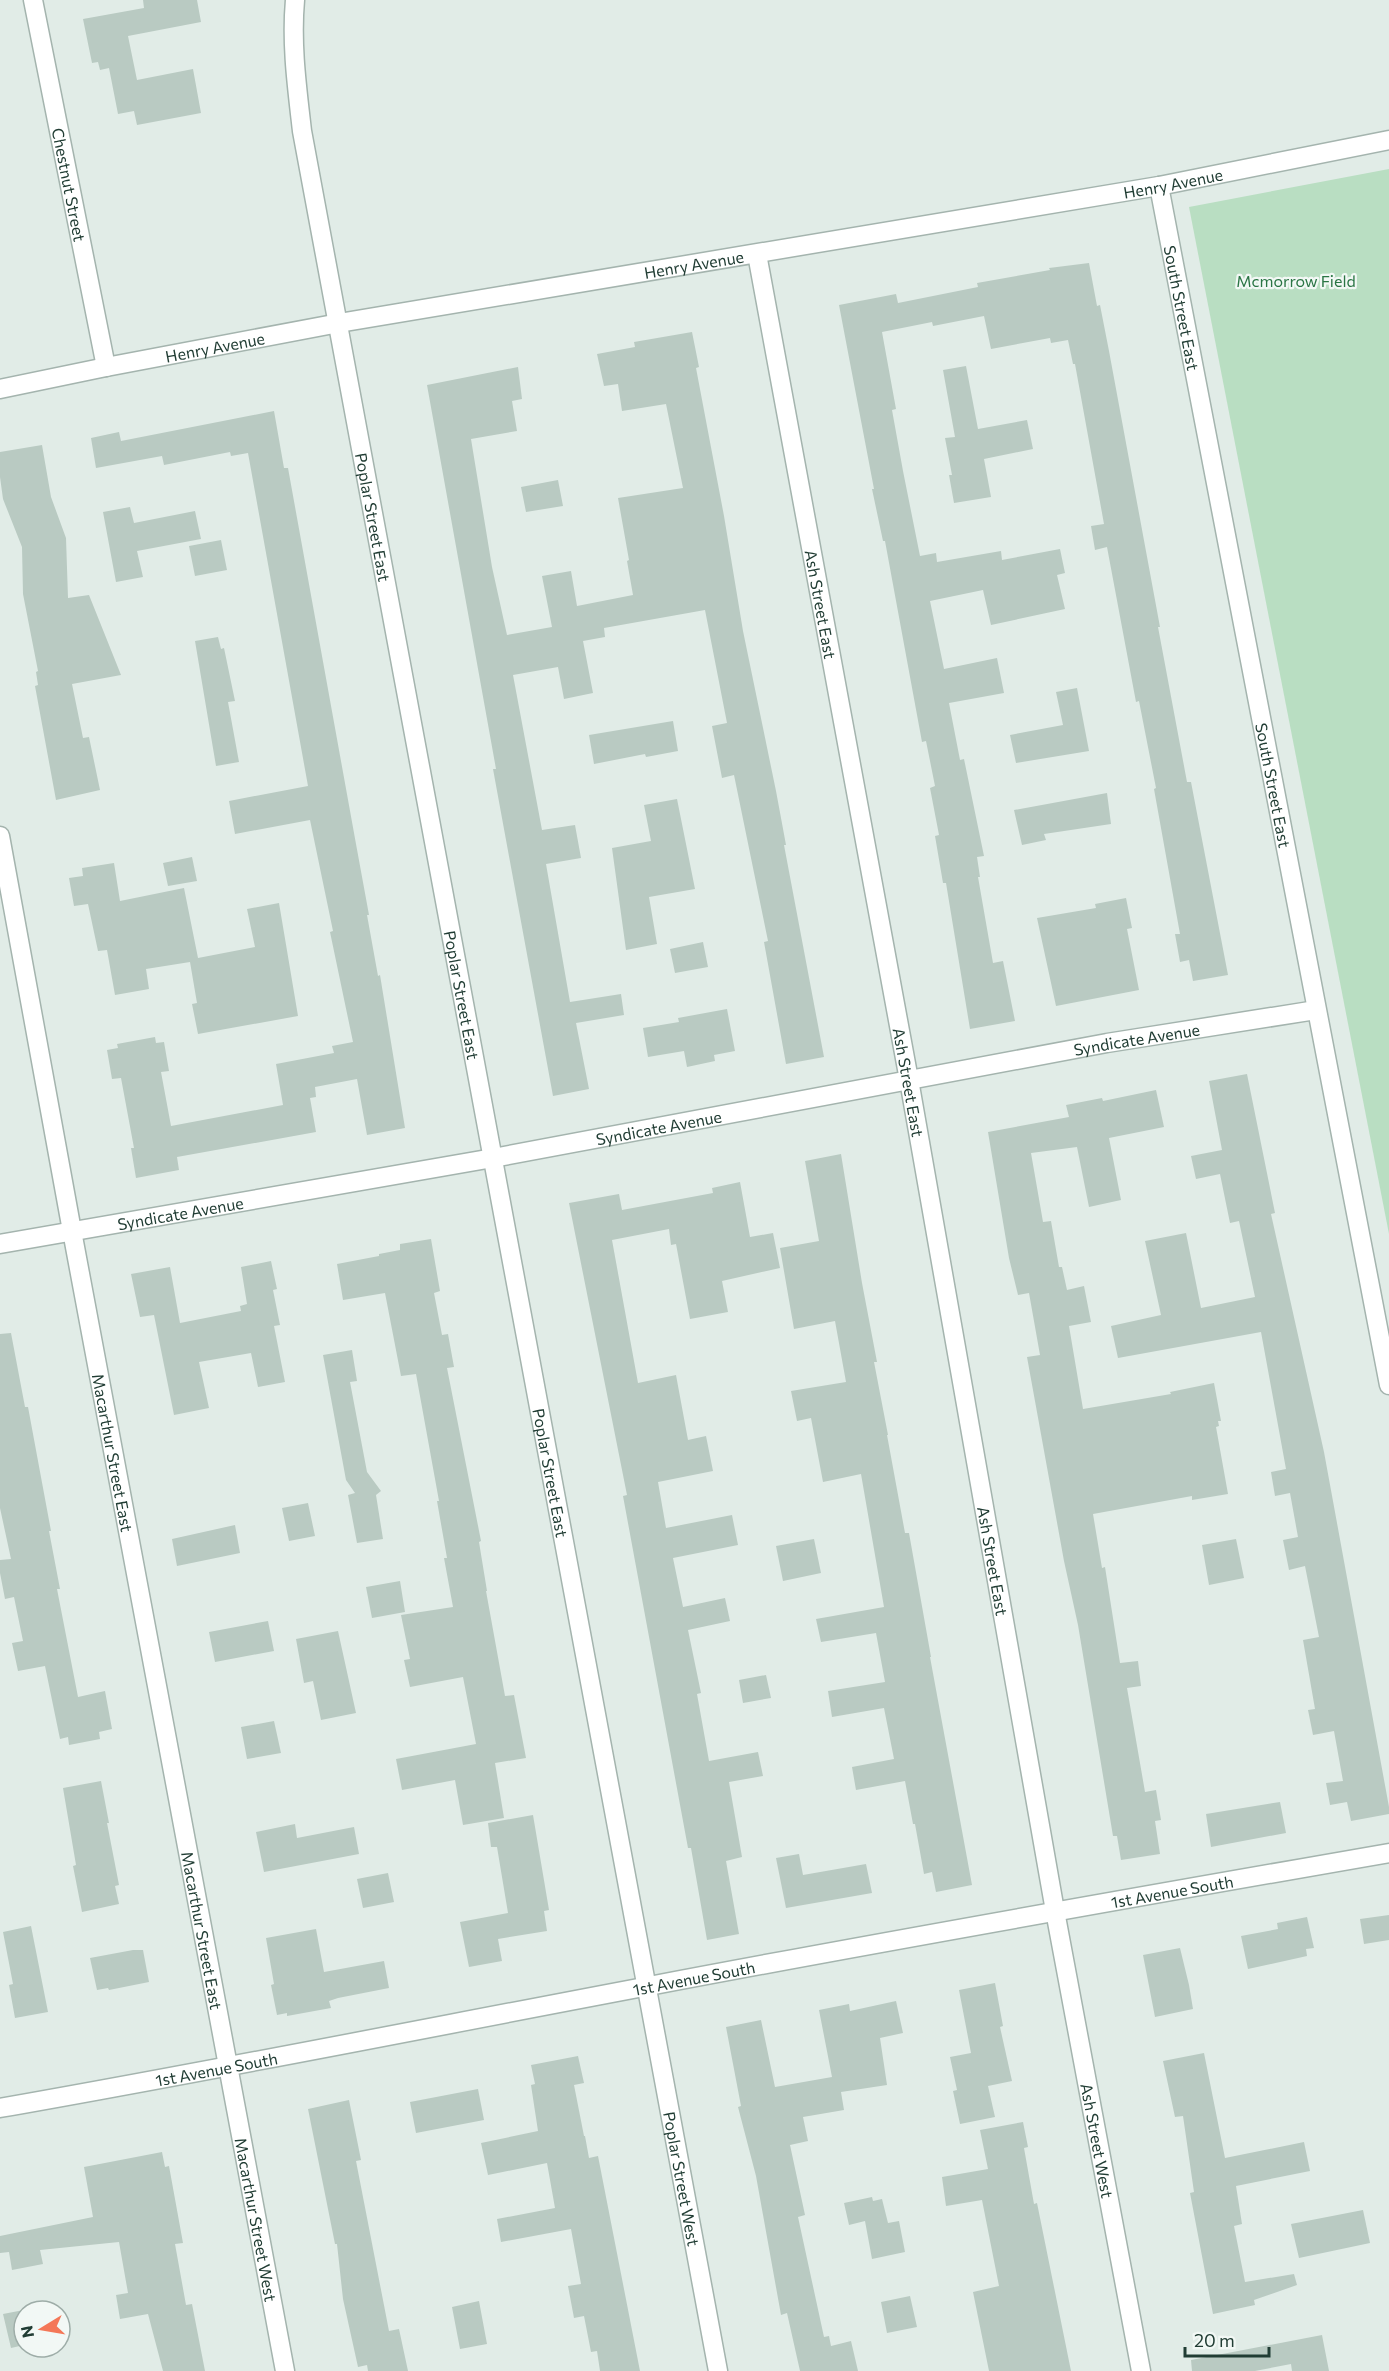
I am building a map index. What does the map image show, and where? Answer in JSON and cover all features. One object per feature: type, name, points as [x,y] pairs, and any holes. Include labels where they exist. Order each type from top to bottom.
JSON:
[{"type":"street","name":"Chestnut Street","points":[[33,0],[106,367]]},
{"type":"street","name":"Poplar Street East","points":[[295,0],[293,23],[295,77],[301,120],[648,1986]]},
{"type":"street","name":"Henry Avenue","points":[[0,389],[339,323],[1159,186],[1389,140]]},
{"type":"street","name":"South Street East","points":[[1159,186],[1389,1385]]},
{"type":"street","name":"Ash Street East","points":[[757,254],[909,1080],[1055,1911]]},
{"type":"street","name":"Macarthur Street East","points":[[0,836],[228,2068]]},
{"type":"street","name":"Syndicate Avenue","points":[[0,1244],[493,1158],[1107,1043],[1316,1010]]},
{"type":"street","name":"1st Avenue South","points":[[0,2108],[228,2068],[648,1986],[1055,1911],[1389,1853]]},
{"type":"street","name":"Ash Street West","points":[[1055,1911],[1141,2371]]},
{"type":"street","name":"Poplar Street West","points":[[648,1986],[718,2371]]},
{"type":"street","name":"Macarthur Street West","points":[[228,2068],[285,2371]]},
{"type":"green space","name":"Mcmorrow Field","points":[[1389,169],[1389,1234],[1189,207]]},
{"type":"building","points":[[143,0],[197,0],[201,22],[128,36],[137,80],[193,69],[201,113],[137,125],[134,111],[118,114],[109,68],[100,70],[98,62],[92,63],[83,19],[144,8]]},
{"type":"building","points":[[1089,263],[1109,351],[1187,782],[1191,782],[1228,975],[1193,981],[1189,960],[1180,962],[1175,934],[1180,934],[1139,701],[1136,702],[1107,547],[1095,550],[1091,526],[1104,524],[1075,364],[1073,364],[1068,340],[1051,343],[1050,338],[991,349],[984,316],[933,326],[932,322],[882,332],[896,409],[892,410],[920,556],[936,553],[937,562],[1001,551],[1002,560],[1060,549],[1065,573],[1057,575],[1065,609],[991,625],[983,590],[930,601],[944,669],[997,658],[1004,693],[949,703],[960,760],[964,759],[984,856],[977,857],[980,877],[978,877],[993,963],[1003,961],[1015,1021],[970,1029],[946,883],[943,883],[935,836],[939,835],[930,788],[935,786],[926,741],[922,742],[885,541],[883,541],[872,489],[874,489],[839,305],[896,294],[898,303],[978,287],[977,283],[1050,270],[1049,268]]},
{"type":"building","points":[[692,332],[699,367],[696,368],[743,631],[776,791],[824,1057],[786,1064],[764,942],[768,941],[734,775],[722,778],[712,726],[727,723],[705,610],[604,628],[605,637],[583,641],[593,693],[564,699],[558,667],[513,675],[542,830],[575,825],[581,858],[546,864],[570,1002],[621,994],[624,1015],[576,1023],[589,1089],[553,1096],[493,769],[496,769],[427,385],[518,367],[522,399],[512,401],[517,431],[471,439],[492,567],[507,635],[552,627],[542,576],[571,571],[577,606],[633,595],[618,498],[683,488],[666,404],[622,411],[618,384],[604,386],[597,354],[635,347],[634,342]]},
{"type":"building","points":[[966,366],[978,429],[1027,420],[1033,449],[984,459],[991,497],[954,503],[949,475],[952,475],[945,438],[955,437],[943,370]]},
{"type":"building","points":[[274,411],[284,468],[288,468],[378,976],[380,975],[405,1128],[367,1135],[357,1079],[315,1087],[316,1097],[310,1098],[316,1132],[177,1157],[179,1170],[136,1178],[131,1148],[134,1148],[121,1078],[112,1079],[107,1050],[118,1048],[117,1044],[155,1037],[156,1043],[164,1042],[169,1071],[161,1072],[171,1126],[283,1105],[276,1064],[334,1053],[332,1046],[353,1042],[310,820],[235,834],[229,801],[308,786],[248,453],[231,456],[230,452],[164,465],[162,456],[96,468],[91,438],[119,432],[121,441]]},
{"type":"building","points":[[42,445],[51,497],[66,538],[68,598],[89,595],[121,675],[72,684],[83,738],[89,737],[100,790],[56,800],[35,686],[38,685],[36,672],[38,671],[23,594],[22,547],[3,499],[0,477],[0,452]]},
{"type":"building","points":[[558,480],[563,506],[526,512],[521,487]]},
{"type":"building","points":[[130,507],[134,523],[195,511],[201,539],[137,551],[143,577],[116,582],[103,512]]},
{"type":"building","points":[[221,540],[227,570],[195,576],[189,546]]},
{"type":"building","points":[[218,637],[221,649],[224,648],[235,701],[228,702],[239,762],[216,766],[195,641]]},
{"type":"building","points":[[1077,688],[1089,751],[1016,763],[1010,735],[1063,725],[1056,692]]},
{"type":"building","points":[[673,721],[678,751],[646,757],[645,754],[594,764],[589,735]]},
{"type":"building","points":[[1107,793],[1111,824],[1044,834],[1046,840],[1022,845],[1014,810]]},
{"type":"building","points":[[677,799],[695,889],[649,897],[657,944],[626,950],[612,848],[651,841],[644,805]]},
{"type":"building","points":[[192,857],[197,881],[168,886],[163,863]]},
{"type":"building","points":[[114,863],[120,901],[184,888],[198,958],[255,947],[247,909],[279,903],[298,1016],[198,1034],[192,1004],[197,1003],[190,962],[146,969],[149,989],[115,995],[107,950],[98,951],[88,904],[74,906],[69,878],[83,876],[82,868]]},
{"type":"building","points":[[1126,898],[1132,928],[1127,929],[1139,990],[1056,1006],[1037,918],[1096,908],[1095,904]]},
{"type":"building","points":[[703,942],[708,967],[675,973],[670,949]]},
{"type":"building","points":[[727,1009],[735,1051],[714,1055],[715,1061],[687,1067],[684,1051],[648,1057],[643,1028],[679,1022],[678,1018]]},
{"type":"building","points":[[1247,1074],[1275,1213],[1271,1214],[1324,1452],[1389,1807],[1389,1814],[1351,1821],[1347,1802],[1330,1805],[1326,1783],[1343,1781],[1334,1731],[1313,1735],[1308,1710],[1315,1709],[1303,1640],[1319,1637],[1305,1566],[1289,1570],[1283,1540],[1298,1537],[1290,1493],[1275,1496],[1271,1472],[1286,1469],[1261,1332],[1118,1358],[1111,1326],[1161,1315],[1145,1241],[1186,1233],[1201,1308],[1255,1297],[1239,1221],[1230,1223],[1220,1174],[1196,1179],[1191,1156],[1222,1150],[1209,1081]]},
{"type":"building","points":[[1156,1090],[1164,1127],[1109,1138],[1121,1200],[1089,1207],[1077,1147],[1031,1153],[1043,1222],[1051,1221],[1059,1267],[1062,1267],[1067,1290],[1084,1286],[1091,1322],[1069,1326],[1083,1409],[1171,1394],[1170,1392],[1214,1383],[1221,1421],[1218,1421],[1219,1426],[1216,1427],[1228,1494],[1192,1500],[1192,1496],[1093,1514],[1102,1568],[1105,1567],[1120,1663],[1138,1661],[1141,1686],[1127,1688],[1145,1792],[1156,1790],[1161,1820],[1155,1821],[1160,1854],[1121,1860],[1117,1836],[1113,1836],[1078,1625],[1027,1357],[1040,1355],[1029,1293],[1018,1295],[1009,1258],[988,1132],[1069,1117],[1066,1105],[1102,1098],[1103,1101]]},
{"type":"building","points":[[841,1154],[877,1362],[874,1362],[887,1435],[905,1533],[909,1533],[972,1885],[936,1892],[932,1872],[924,1874],[905,1781],[856,1790],[852,1767],[894,1759],[884,1708],[832,1717],[828,1691],[885,1682],[876,1633],[821,1642],[816,1619],[884,1607],[861,1474],[823,1482],[811,1418],[797,1421],[791,1391],[846,1382],[835,1321],[794,1329],[780,1248],[819,1241],[805,1161]]},
{"type":"building","points":[[740,1182],[750,1237],[773,1233],[780,1268],[722,1281],[728,1312],[690,1319],[676,1244],[671,1245],[669,1229],[612,1240],[638,1383],[676,1375],[688,1440],[706,1436],[713,1471],[658,1482],[666,1528],[732,1515],[738,1545],[673,1558],[683,1607],[725,1598],[730,1621],[688,1630],[701,1693],[697,1694],[709,1761],[758,1752],[763,1776],[729,1782],[742,1857],[726,1861],[739,1934],[707,1940],[623,1496],[627,1495],[569,1203],[619,1194],[622,1210],[713,1193],[712,1188]]},
{"type":"building","points":[[431,1239],[440,1291],[434,1293],[442,1335],[448,1334],[454,1367],[447,1368],[481,1541],[479,1542],[486,1591],[505,1696],[514,1695],[526,1758],[495,1763],[504,1818],[463,1825],[455,1780],[402,1790],[396,1759],[476,1744],[463,1677],[410,1687],[404,1660],[410,1659],[401,1615],[453,1607],[444,1558],[447,1558],[437,1501],[439,1501],[416,1374],[401,1376],[385,1293],[343,1300],[337,1264],[400,1250],[400,1244]]},
{"type":"building","points":[[271,1261],[277,1289],[273,1290],[280,1325],[274,1326],[285,1382],[258,1387],[251,1353],[199,1362],[209,1408],[174,1415],[154,1315],[140,1317],[131,1274],[170,1267],[180,1323],[241,1311],[240,1306],[247,1304],[241,1267]]},
{"type":"building","points":[[11,1333],[25,1407],[28,1407],[51,1531],[49,1531],[60,1589],[57,1589],[78,1697],[105,1691],[112,1729],[99,1732],[100,1739],[69,1745],[68,1737],[60,1739],[45,1666],[18,1671],[12,1643],[23,1641],[14,1597],[5,1599],[0,1573],[0,1560],[11,1559],[0,1508],[0,1334]]},
{"type":"building","points":[[352,1350],[357,1381],[350,1382],[367,1472],[381,1491],[376,1495],[383,1539],[357,1543],[348,1495],[355,1493],[346,1480],[323,1355]]},
{"type":"building","points":[[308,1503],[315,1536],[289,1541],[282,1508]]},
{"type":"building","points":[[235,1525],[240,1553],[177,1566],[172,1539]]},
{"type":"building","points":[[814,1539],[821,1573],[783,1581],[776,1546]]},
{"type":"building","points":[[1236,1539],[1244,1578],[1209,1585],[1202,1545]]},
{"type":"building","points":[[400,1581],[405,1612],[372,1618],[366,1587]]},
{"type":"building","points":[[268,1621],[274,1651],[215,1662],[209,1632]]},
{"type":"building","points":[[338,1631],[356,1713],[321,1720],[313,1681],[304,1683],[296,1639]]},
{"type":"building","points":[[766,1675],[771,1698],[743,1703],[739,1680]]},
{"type":"building","points":[[274,1721],[281,1753],[247,1759],[241,1727]]},
{"type":"building","points":[[101,1781],[119,1885],[115,1886],[119,1904],[82,1912],[73,1866],[76,1865],[63,1788]]},
{"type":"building","points":[[1280,1802],[1286,1833],[1211,1847],[1206,1814]]},
{"type":"building","points":[[533,1815],[549,1910],[544,1911],[547,1931],[498,1939],[502,1961],[469,1967],[460,1922],[508,1913],[497,1847],[491,1847],[488,1823]]},
{"type":"building","points":[[295,1824],[297,1838],[354,1827],[359,1854],[264,1872],[256,1832]]},
{"type":"building","points":[[799,1854],[803,1875],[866,1864],[872,1893],[786,1908],[776,1858]]},
{"type":"building","points":[[388,1873],[394,1902],[363,1908],[357,1879]]},
{"type":"building","points":[[1389,1915],[1389,1940],[1364,1944],[1360,1919]]},
{"type":"building","points":[[1307,1917],[1314,1948],[1306,1949],[1307,1956],[1248,1969],[1241,1936],[1278,1929],[1277,1923]]},
{"type":"building","points":[[31,1926],[48,2012],[15,2018],[9,1985],[13,1984],[3,1932]]},
{"type":"building","points":[[316,1929],[324,1972],[384,1961],[389,1988],[329,2001],[331,2008],[287,2016],[287,2013],[277,2015],[266,1938]]},
{"type":"building","points":[[1180,1948],[1193,2009],[1155,2017],[1143,1955]]},
{"type":"building","points":[[143,1950],[149,1982],[109,1990],[108,1988],[97,1990],[90,1958]]},
{"type":"building","points":[[995,1983],[1003,2026],[1000,2027],[1012,2081],[988,2086],[995,2117],[960,2124],[953,2091],[957,2090],[950,2057],[971,2053],[959,1990]]},
{"type":"building","points":[[896,2001],[903,2033],[880,2038],[887,2085],[841,2092],[844,2110],[803,2117],[808,2141],[790,2145],[805,2215],[798,2217],[824,2337],[829,2336],[831,2346],[851,2341],[858,2371],[800,2371],[787,2313],[781,2315],[756,2176],[738,2107],[741,2106],[726,2027],[761,2020],[775,2087],[832,2077],[819,2010],[849,2004],[850,2011]]},
{"type":"building","points":[[1204,2053],[1225,2158],[1304,2142],[1310,2171],[1236,2186],[1242,2224],[1234,2226],[1245,2282],[1294,2274],[1297,2285],[1254,2300],[1255,2305],[1213,2314],[1190,2193],[1194,2192],[1183,2116],[1175,2117],[1163,2061]]},
{"type":"building","points":[[578,2056],[584,2083],[574,2085],[584,2136],[589,2158],[598,2156],[640,2371],[600,2371],[597,2351],[591,2352],[584,2316],[574,2318],[568,2286],[581,2284],[571,2229],[501,2242],[497,2219],[555,2208],[547,2163],[488,2175],[481,2143],[538,2131],[531,2085],[535,2084],[531,2065]]},
{"type":"building","points":[[478,2089],[484,2120],[416,2133],[410,2102]]},
{"type":"building","points":[[349,2100],[361,2160],[356,2161],[389,2331],[399,2329],[408,2371],[368,2371],[367,2365],[358,2367],[343,2299],[337,2244],[335,2244],[308,2109]]},
{"type":"building","points":[[1023,2122],[1028,2147],[1024,2148],[1034,2204],[1037,2203],[1071,2371],[989,2371],[973,2292],[999,2286],[982,2200],[946,2206],[942,2177],[988,2169],[980,2130]]},
{"type":"building","points":[[162,2152],[165,2167],[169,2166],[183,2243],[175,2244],[186,2305],[192,2304],[205,2371],[163,2371],[148,2314],[120,2319],[116,2295],[128,2293],[119,2242],[40,2250],[43,2264],[12,2270],[9,2252],[0,2253],[0,2236],[93,2217],[84,2167]]},
{"type":"building","points":[[872,2197],[873,2201],[882,2199],[888,2223],[899,2221],[905,2252],[872,2259],[865,2221],[849,2225],[844,2203]]},
{"type":"building","points":[[1363,2210],[1370,2243],[1299,2258],[1291,2224]]},
{"type":"building","points":[[910,2296],[917,2327],[887,2333],[881,2302]]},
{"type":"building","points":[[479,2301],[487,2344],[460,2349],[452,2307]]},
{"type":"building","points":[[12,2312],[12,2348],[11,2348],[3,2314]]},
{"type":"building","points":[[1322,2335],[1329,2371],[1292,2371],[1291,2364],[1255,2371],[1192,2371],[1191,2360]]}]
